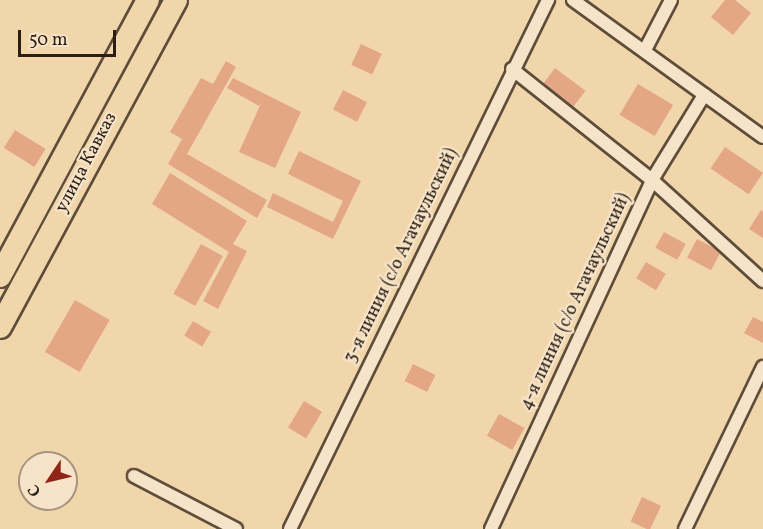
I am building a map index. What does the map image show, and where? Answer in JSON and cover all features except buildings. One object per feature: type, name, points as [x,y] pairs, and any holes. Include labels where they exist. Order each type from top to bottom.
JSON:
[{"type":"highway","name":"улица Кавказ","points":[[0,276],[148,0]]},
{"type":"highway","name":"улица Кавказ","points":[[0,327],[176,0]]},
{"type":"street","name":"3-я линия (с/о Агачаульский)","points":[[290,529],[512,69],[549,0]]},
{"type":"street","points":[[573,0],[763,137]]},
{"type":"street","points":[[645,50],[671,0]]},
{"type":"street","points":[[512,69],[652,180],[763,281]]},
{"type":"street","name":"4-я линия (с/о Агачаульский)","points":[[491,529],[652,180],[704,95]]},
{"type":"street","points":[[685,529],[763,366]]},
{"type":"street","points":[[134,476],[236,529]]}]
